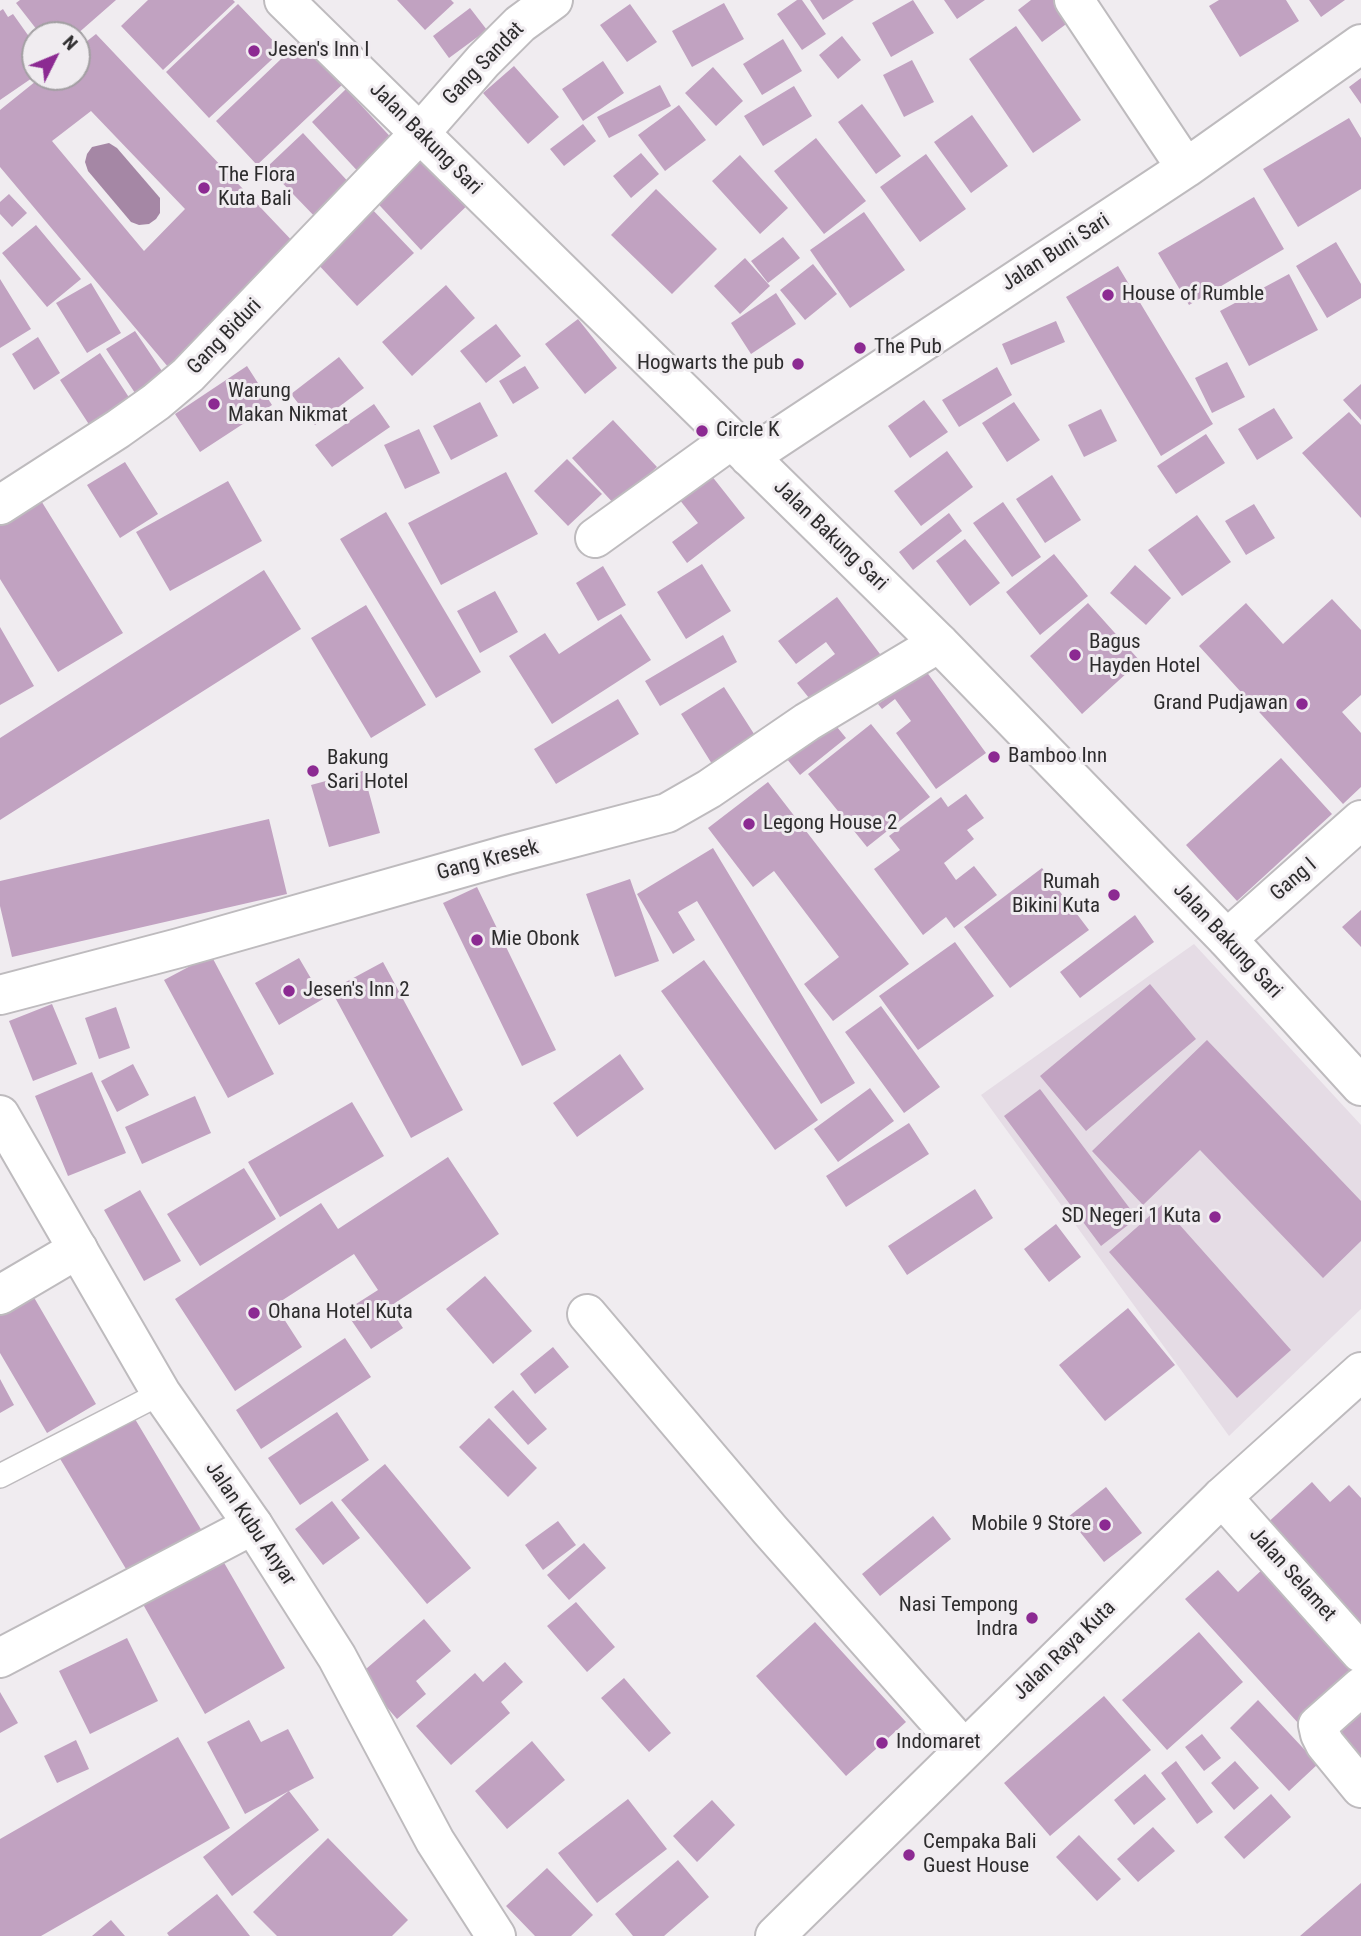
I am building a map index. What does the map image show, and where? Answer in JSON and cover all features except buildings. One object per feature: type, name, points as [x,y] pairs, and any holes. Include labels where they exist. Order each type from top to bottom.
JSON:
[{"type":"street","name":"Jalan Bakung Sari","points":[[284,0],[939,643],[1227,939],[1361,1086]]},
{"type":"street","name":"Gang Sandat","points":[[420,133],[501,43],[520,24],[553,0]]},
{"type":"street","points":[[1074,0],[1186,168]]},
{"type":"street","name":"Jalan Buni Sari","points":[[595,538],[1186,168],[1361,44]]},
{"type":"street","name":"Gang Biduri","points":[[0,505],[118,429],[188,375],[420,133]]},
{"type":"street","name":"Gang Kresek","points":[[0,995],[166,952],[507,855],[667,813],[709,789],[807,722],[939,643]]},
{"type":"street","name":"Gang I","points":[[1227,939],[1361,820]]},
{"type":"street","name":"Jalan Kubu Anyar","points":[[0,1115],[161,1393],[253,1525],[337,1657],[435,1841],[496,1936]]},
{"type":"street","points":[[0,1295],[78,1249]]},
{"type":"street","points":[[587,1314],[761,1520],[964,1749]]},
{"type":"street","name":"Jalan Raya Kuta","points":[[775,1936],[1222,1497],[1361,1372]]},
{"type":"street","name":"Jalan Selamet","points":[[1222,1497],[1361,1653]]},
{"type":"street","points":[[0,1658],[253,1525]]},
{"type":"street","points":[[1361,1687],[1318,1726],[1325,1744],[1361,1788]]},
{"type":"lane","points":[[0,1476],[161,1393]]},
{"type":"shaded area","points":[[109,143],[117,148],[160,198],[160,213],[149,224],[131,222],[88,171],[85,162],[92,147]]},
{"type":"shaded area","name":"SD Negeri 1 Kuta","points":[[1194,944],[1361,1125],[1361,1309],[1229,1436],[981,1095]]},
{"type":"place","name":"Jesen's Inn I","points":[[254,51]]},
{"type":"place","name":"The Flora Kuta Bali","points":[[204,188]]},
{"type":"place","name":"House of Rumble","points":[[1108,295]]},
{"type":"place","name":"The Pub","points":[[860,348]]},
{"type":"place","name":"Hogwarts the pub","points":[[798,364]]},
{"type":"place","name":"Warung Makan Nikmat","points":[[214,404]]},
{"type":"place","name":"Circle K","points":[[702,431]]},
{"type":"place","name":"Bagus Hayden Hotel","points":[[1075,655]]},
{"type":"place","name":"Grand Pudjawan","points":[[1302,704]]},
{"type":"place","name":"Bamboo Inn","points":[[994,757]]},
{"type":"place","name":"Bakung Sari Hotel","points":[[313,771]]},
{"type":"place","name":"Legong House 2","points":[[749,824]]},
{"type":"place","name":"Rumah Bikini Kuta","points":[[1114,895]]},
{"type":"place","name":"Mie Obonk","points":[[477,940]]},
{"type":"place","name":"Jesen's Inn 2","points":[[289,991]]},
{"type":"place","name":"SD Negeri 1 Kuta","points":[[1215,1217]]},
{"type":"place","name":"Ohana Hotel Kuta","points":[[254,1313]]},
{"type":"place","name":"Mobile 9 Store","points":[[1105,1525]]},
{"type":"place","name":"Nasi Tempong Indra","points":[[1032,1618]]},
{"type":"place","name":"Indomaret","points":[[882,1743]]},
{"type":"place","name":"Cempaka Bali Guest House","points":[[909,1855]]}]
